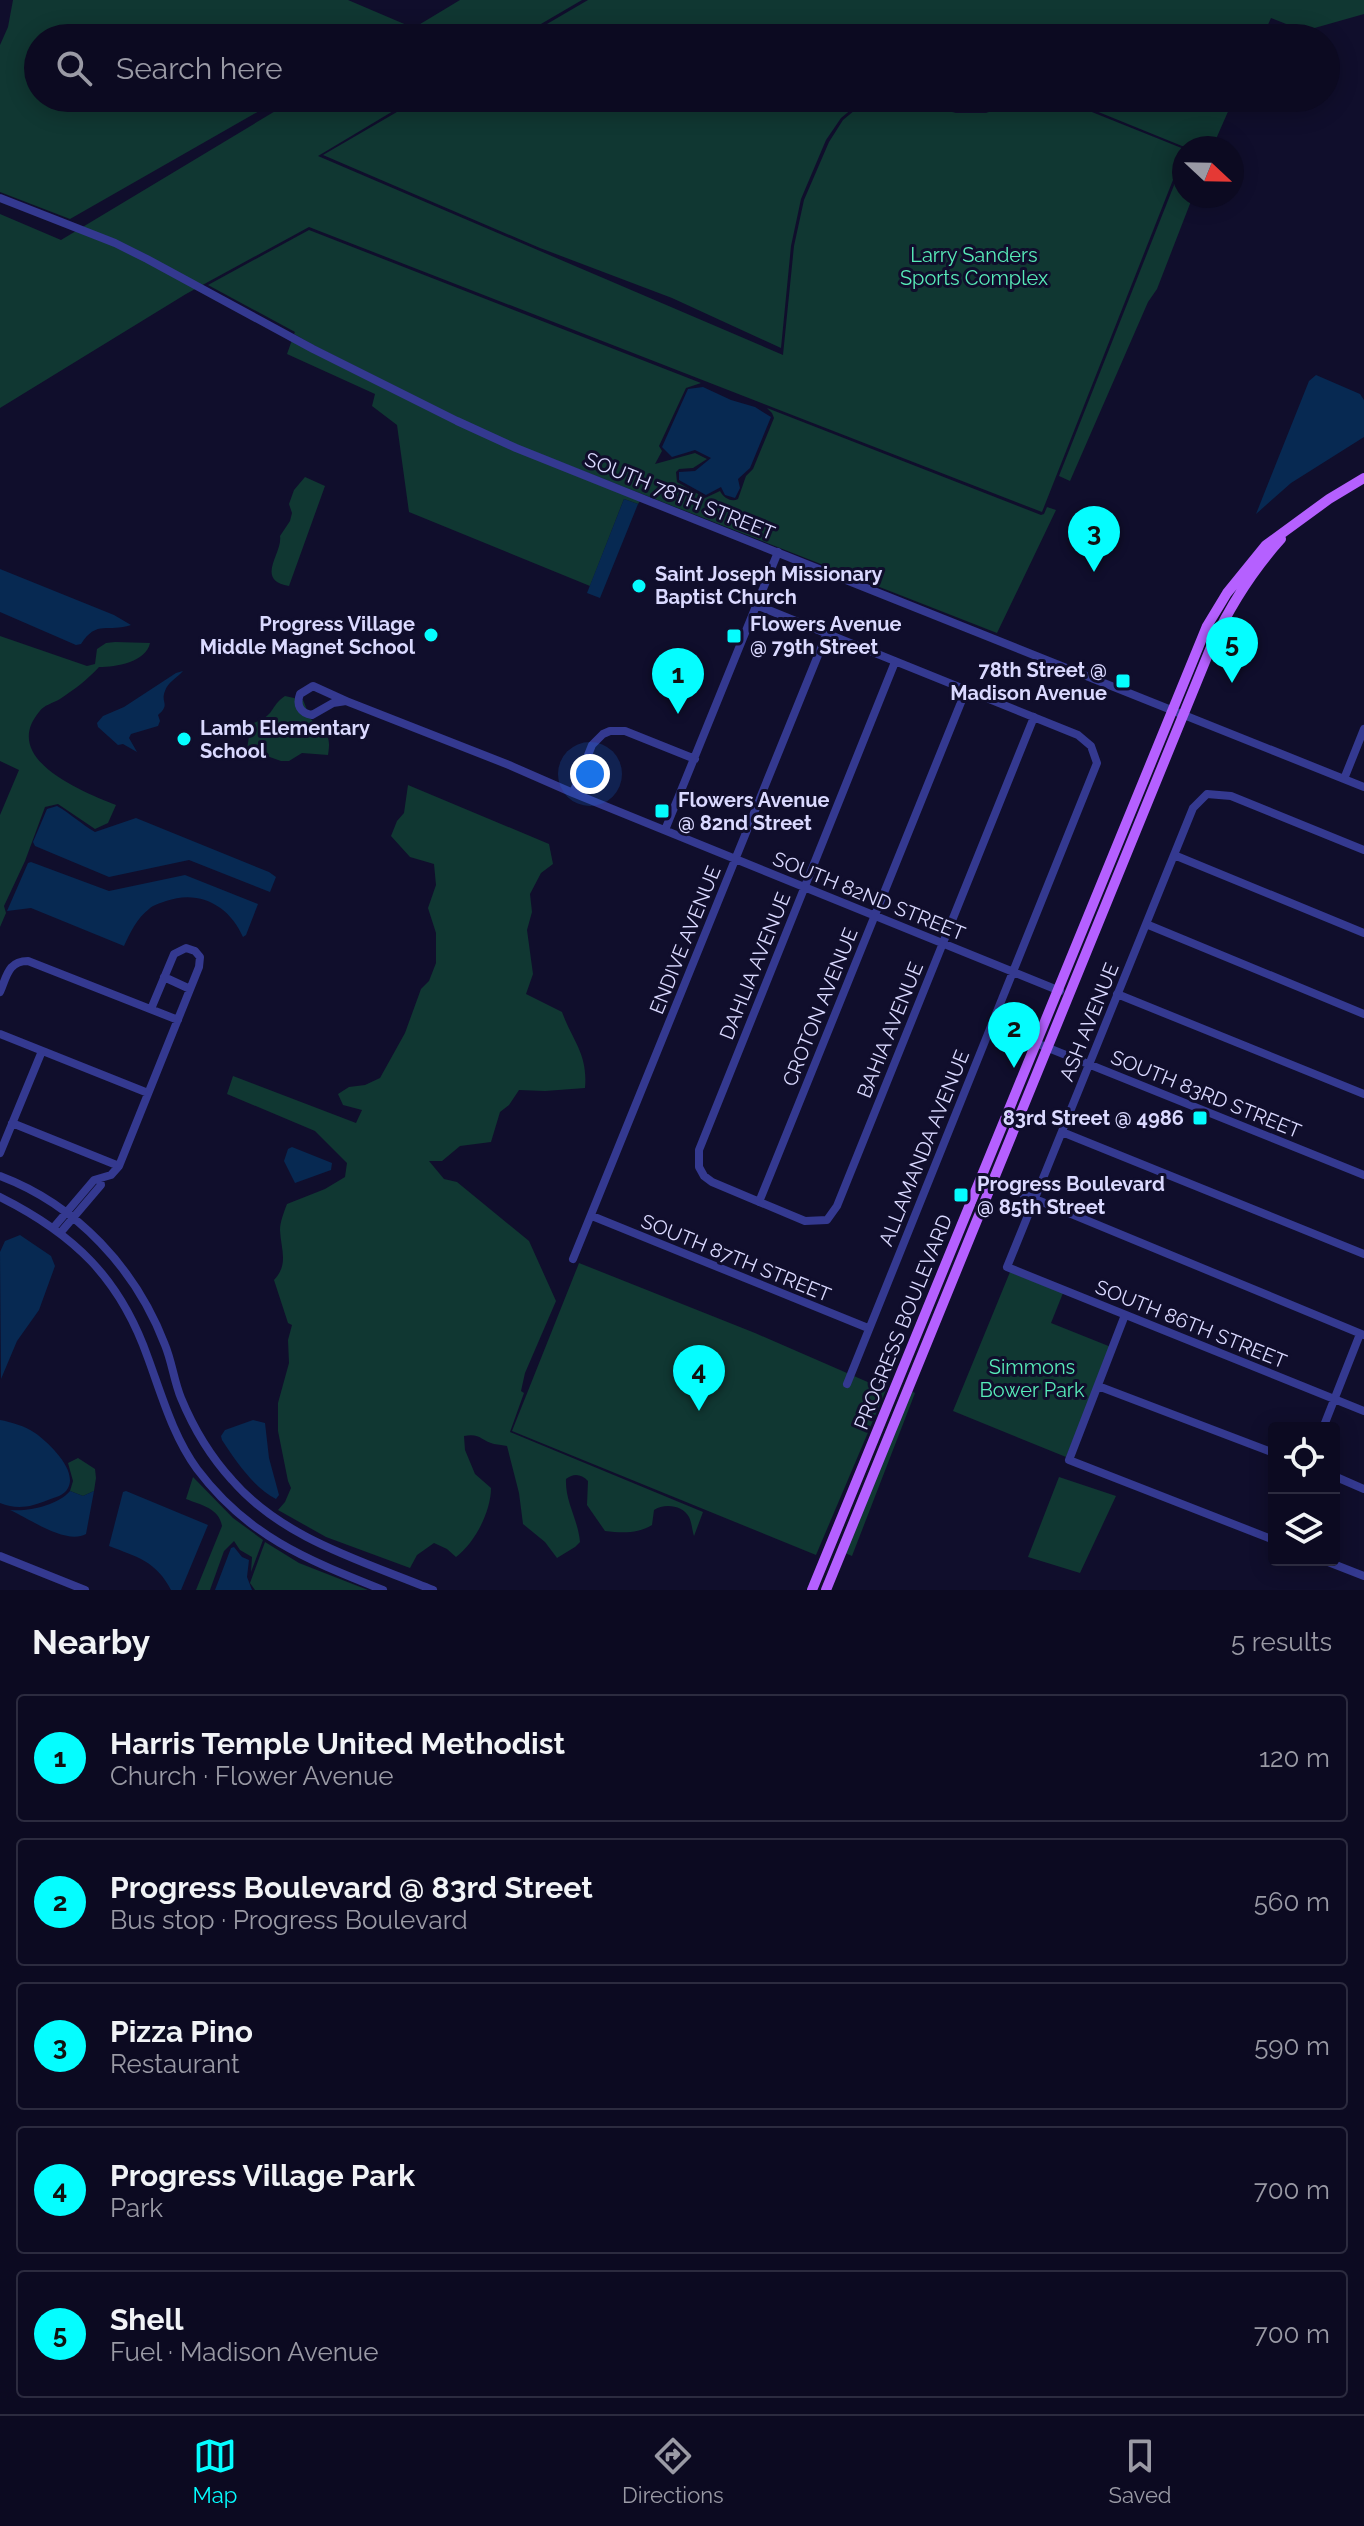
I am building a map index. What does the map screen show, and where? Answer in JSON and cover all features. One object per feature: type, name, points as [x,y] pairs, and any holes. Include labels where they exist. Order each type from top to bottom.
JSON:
[{"type":"main road","name":"PROGRESS BOULEVARD","points":[[826,1590],[934,1327],[1036,1043],[1063,992],[1177,713],[1226,616],[1263,560],[1294,525],[1364,478]]},
{"type":"main road","name":"PROGRESS BOULEVARD","points":[[812,1590],[922,1322],[1047,1048],[1063,992]]},
{"type":"main road","points":[[922,1322],[934,1327]]},
{"type":"main road","points":[[865,1495],[867,1478],[894,1411],[890,1401],[897,1401],[910,1386]]},
{"type":"street","name":"SOUTH 78TH STREET","points":[[0,198],[147,259],[313,349],[516,448],[1364,787]]},
{"type":"street","points":[[665,830],[778,552]]},
{"type":"street","points":[[756,605],[1034,717]]},
{"type":"street","name":"ENDIVE AVENUE","points":[[573,1259],[827,633]]},
{"type":"street","name":"DAHLIA AVENUE","points":[[759,1202],[721,1187],[704,1176],[699,1167],[699,1150],[895,662]]},
{"type":"street","name":"SOUTH 82ND STREET","points":[[346,701],[333,703],[312,715],[300,709],[298,699],[307,687],[313,686],[336,694],[346,701],[1063,992]]},
{"type":"street","name":"CROTON AVENUE","points":[[759,1202],[966,690]]},
{"type":"street","name":"ALLAMANDA AVENUE","points":[[847,1384],[1097,763],[1091,746],[1078,735],[1034,717]]},
{"type":"street","name":"BAHIA AVENUE","points":[[759,1202],[805,1221],[827,1220],[837,1206],[1034,717]]},
{"type":"street","points":[[1344,779],[1364,729]]},
{"type":"street","points":[[573,793],[592,745],[610,731],[625,731],[695,759]]},
{"type":"street","name":"ASH AVENUE","points":[[1007,1267],[1193,808],[1207,794],[1231,796],[1364,850]]},
{"type":"street","points":[[1174,855],[1364,933]]},
{"type":"street","points":[[1146,924],[1364,1014]]},
{"type":"street","points":[[57,1229],[90,1191],[101,1185],[100,1180],[111,1175],[119,1166],[199,967],[200,957],[195,951],[186,948],[174,954],[151,1009]]},
{"type":"street","points":[[0,992],[11,965],[17,961],[28,961],[178,1020]]},
{"type":"street","points":[[164,977],[190,989]]},
{"type":"street","points":[[1117,994],[1364,1094]]},
{"type":"street","points":[[0,1034],[148,1093]]},
{"type":"street","name":"SOUTH 83RD STREET","points":[[1036,1043],[1364,1175]]},
{"type":"street","points":[[0,1153],[42,1051]]},
{"type":"street","points":[[12,1123],[119,1166]]},
{"type":"street","points":[[1062,1132],[1364,1254]]},
{"type":"street","points":[[0,1176],[50,1200],[70,1215],[102,1243],[134,1283],[166,1346],[180,1396],[200,1436],[221,1467],[246,1495],[282,1524],[321,1545],[433,1590]]},
{"type":"street","points":[[987,1179],[1362,1334],[1325,1422]]},
{"type":"street","points":[[0,1197],[57,1229],[85,1254],[116,1292],[137,1328],[172,1427],[195,1466],[232,1509],[282,1546],[383,1590]]},
{"type":"street","name":"SOUTH 87TH STREET","points":[[592,1216],[868,1328]]},
{"type":"street","name":"SOUTH 86TH STREET","points":[[1007,1267],[1364,1411]]},
{"type":"street","points":[[1125,1315],[1069,1460],[1268,1538]]},
{"type":"street","points":[[137,1328],[154,1321]]},
{"type":"street","points":[[1098,1386],[1268,1451]]},
{"type":"street","points":[[1340,1479],[1364,1489]]},
{"type":"street","points":[[232,1509],[246,1495]]},
{"type":"street","points":[[0,1556],[85,1590]]},
{"type":"street","points":[[1338,1566],[1364,1576]]},
{"type":"street","points":[[57,1590],[61,1580]]},
{"type":"green space","points":[[13,0],[348,0],[404,24],[24,24],[24,112],[257,112],[70,219],[0,192],[0,45],[8,27]]},
{"type":"green space","points":[[460,0],[582,0],[541,24],[420,24]]},
{"type":"green space","points":[[588,0],[1364,0],[1364,14],[1329,24],[1286,24],[1271,18],[1268,24],[547,24]]},
{"type":"green space","name":"Larry Sanders Sports Complex","points":[[274,112],[392,112],[318,156],[783,355],[794,246],[804,200],[829,142],[843,120],[853,112],[1092,112],[1172,144],[1172,182],[1042,512],[309,227],[186,294],[0,408],[0,214],[61,240]]},
{"type":"green space","points":[[397,112],[848,112],[826,140],[801,199],[791,246],[781,348],[672,298],[540,248],[323,155]]},
{"type":"green space","points":[[1098,112],[1228,112],[1217,136],[1172,136],[1172,142]]},
{"type":"green space","points":[[1172,190],[1172,208],[1188,208],[1157,289],[1148,302],[1070,481],[1059,476]]},
{"type":"green space","points":[[309,230],[701,383],[686,388],[659,446],[662,451],[655,464],[695,453],[707,459],[693,468],[676,472],[677,482],[705,498],[720,491],[728,499],[738,499],[774,418],[767,408],[1041,515],[1047,507],[1056,510],[997,633],[517,445],[315,346],[208,285]]},
{"type":"green space","points":[[292,340],[640,501],[638,504],[624,499],[590,586],[409,512],[397,425],[372,406],[375,394],[287,354]]},
{"type":"green space","points":[[305,477],[325,486],[289,586],[273,578],[272,565],[280,536],[290,521],[292,513],[289,504],[294,490]]},
{"type":"green space","points":[[0,636],[87,666],[95,664],[97,649],[106,643],[150,643],[137,659],[99,667],[71,692],[41,710],[30,729],[30,745],[50,771],[85,792],[116,805],[108,823],[95,829],[58,804],[45,807],[4,906],[6,913],[0,927],[0,815],[19,770],[0,761]]},
{"type":"green space","points":[[285,696],[303,700],[311,719],[328,737],[328,755],[302,753],[289,761],[281,761],[247,749],[251,724],[265,718]]},
{"type":"green space","points":[[408,785],[549,844],[553,864],[541,873],[530,894],[532,912],[527,930],[533,974],[526,994],[562,1012],[582,1057],[585,1088],[519,1090],[500,1112],[491,1142],[460,1146],[442,1161],[429,1161],[444,1179],[457,1182],[529,1241],[556,1301],[525,1373],[521,1391],[524,1393],[510,1432],[703,1512],[694,1536],[686,1513],[668,1506],[654,1510],[652,1525],[641,1530],[605,1531],[587,1505],[588,1481],[575,1475],[566,1479],[566,1487],[580,1542],[557,1558],[545,1542],[523,1524],[507,1446],[474,1436],[464,1436],[465,1450],[475,1474],[491,1488],[490,1497],[475,1535],[456,1557],[434,1543],[417,1555],[410,1568],[326,1537],[278,1510],[291,1488],[278,1431],[278,1403],[289,1363],[288,1340],[292,1325],[288,1323],[274,1280],[283,1262],[281,1224],[287,1204],[325,1189],[345,1177],[347,1163],[315,1131],[227,1094],[233,1076],[356,1123],[362,1110],[343,1105],[338,1094],[349,1087],[365,1085],[380,1078],[405,1033],[421,989],[429,981],[436,963],[436,933],[428,908],[436,885],[434,864],[410,857],[391,836],[404,813]]},
{"type":"green space","points":[[579,1263],[755,1333],[886,1390],[816,1555],[512,1431]]},
{"type":"green space","name":"Simmons Bower Park","points":[[1010,1272],[1063,1293],[1051,1323],[1111,1347],[1066,1457],[953,1411]]},
{"type":"green space","points":[[911,1391],[915,1393],[852,1556],[845,1553]]},
{"type":"green space","points":[[78,1458],[95,1469],[94,1491],[83,1496],[70,1491],[73,1481],[68,1463]]},
{"type":"green space","points":[[193,1477],[233,1518],[263,1540],[251,1572],[252,1557],[240,1550],[234,1541],[224,1551],[210,1590],[196,1590],[222,1526],[213,1511],[186,1499]]},
{"type":"green space","points":[[1059,1477],[1116,1496],[1080,1573],[1028,1557]]},
{"type":"green space","points":[[265,1542],[299,1563],[368,1590],[255,1590],[250,1583]]},
{"type":"water","points":[[1316,375],[1360,394],[1364,400],[1364,437],[1291,483],[1256,514],[1309,381]]},
{"type":"water","points":[[703,387],[755,407],[771,417],[750,468],[738,479],[740,488],[735,498],[725,495],[721,487],[706,495],[679,480],[679,472],[695,471],[711,458],[695,450],[672,457],[662,447],[688,389]]},
{"type":"water","points":[[624,499],[638,504],[600,598],[587,593]]},
{"type":"water","points":[[0,569],[114,615],[131,625],[98,629],[76,645],[0,612]]},
{"type":"water","points":[[183,671],[166,688],[165,706],[158,715],[158,726],[131,734],[129,738],[137,752],[123,744],[118,745],[98,727],[97,723],[103,716],[124,707]]},
{"type":"water","points":[[57,806],[95,832],[136,818],[276,877],[270,892],[189,860],[109,877],[35,846],[33,842],[47,809]]},
{"type":"water","points":[[31,862],[109,891],[185,875],[258,904],[243,937],[230,917],[212,903],[190,897],[166,901],[153,906],[141,917],[124,946],[31,908],[7,911]]},
{"type":"water","points":[[292,1147],[332,1163],[331,1170],[295,1183],[284,1161],[288,1149]]},
{"type":"water","points":[[20,1235],[51,1256],[55,1266],[39,1310],[17,1341],[1,1379],[0,1252],[5,1241]]},
{"type":"water","points":[[0,1420],[31,1431],[54,1450],[69,1473],[70,1481],[64,1493],[30,1506],[0,1503]]},
{"type":"water","points":[[253,1420],[265,1423],[269,1458],[279,1495],[276,1499],[253,1481],[222,1440],[225,1430]]},
{"type":"water","points":[[70,1491],[83,1496],[94,1491],[86,1534],[58,1534],[10,1510],[43,1506]]},
{"type":"water","points":[[123,1492],[208,1525],[181,1590],[171,1590],[159,1572],[145,1561],[109,1546]]},
{"type":"water","points":[[234,1547],[249,1560],[247,1577],[252,1590],[215,1590],[231,1548]]},
{"type":"place","name":"Pizza Pino","points":[[1094,572]]},
{"type":"place","name":"Saint Joseph Missionary Baptist Church","points":[[639,586]]},
{"type":"place","name":"Progress Village Middle Magnet School","points":[[431,635]]},
{"type":"place","name":"Flowers Avenue @ 79th Street","points":[[734,636]]},
{"type":"place","name":"78th Street @ Madison Avenue","points":[[1123,681]]},
{"type":"place","name":"Shell","points":[[1232,683]]},
{"type":"place","name":"Harris Temple United Methodist","points":[[678,714]]},
{"type":"place","name":"Lamb Elementary School","points":[[184,739]]},
{"type":"place","name":"Flowers Avenue @ 82nd Street","points":[[662,811]]},
{"type":"place","name":"Progress Boulevard @ 83rd Street","points":[[1014,1068]]},
{"type":"place","name":"83rd Street @ 4986","points":[[1200,1118]]},
{"type":"place","name":"Progress Boulevard @ 85th Street","points":[[961,1195]]},
{"type":"place","name":"Progress Village Park","points":[[699,1411]]}]
